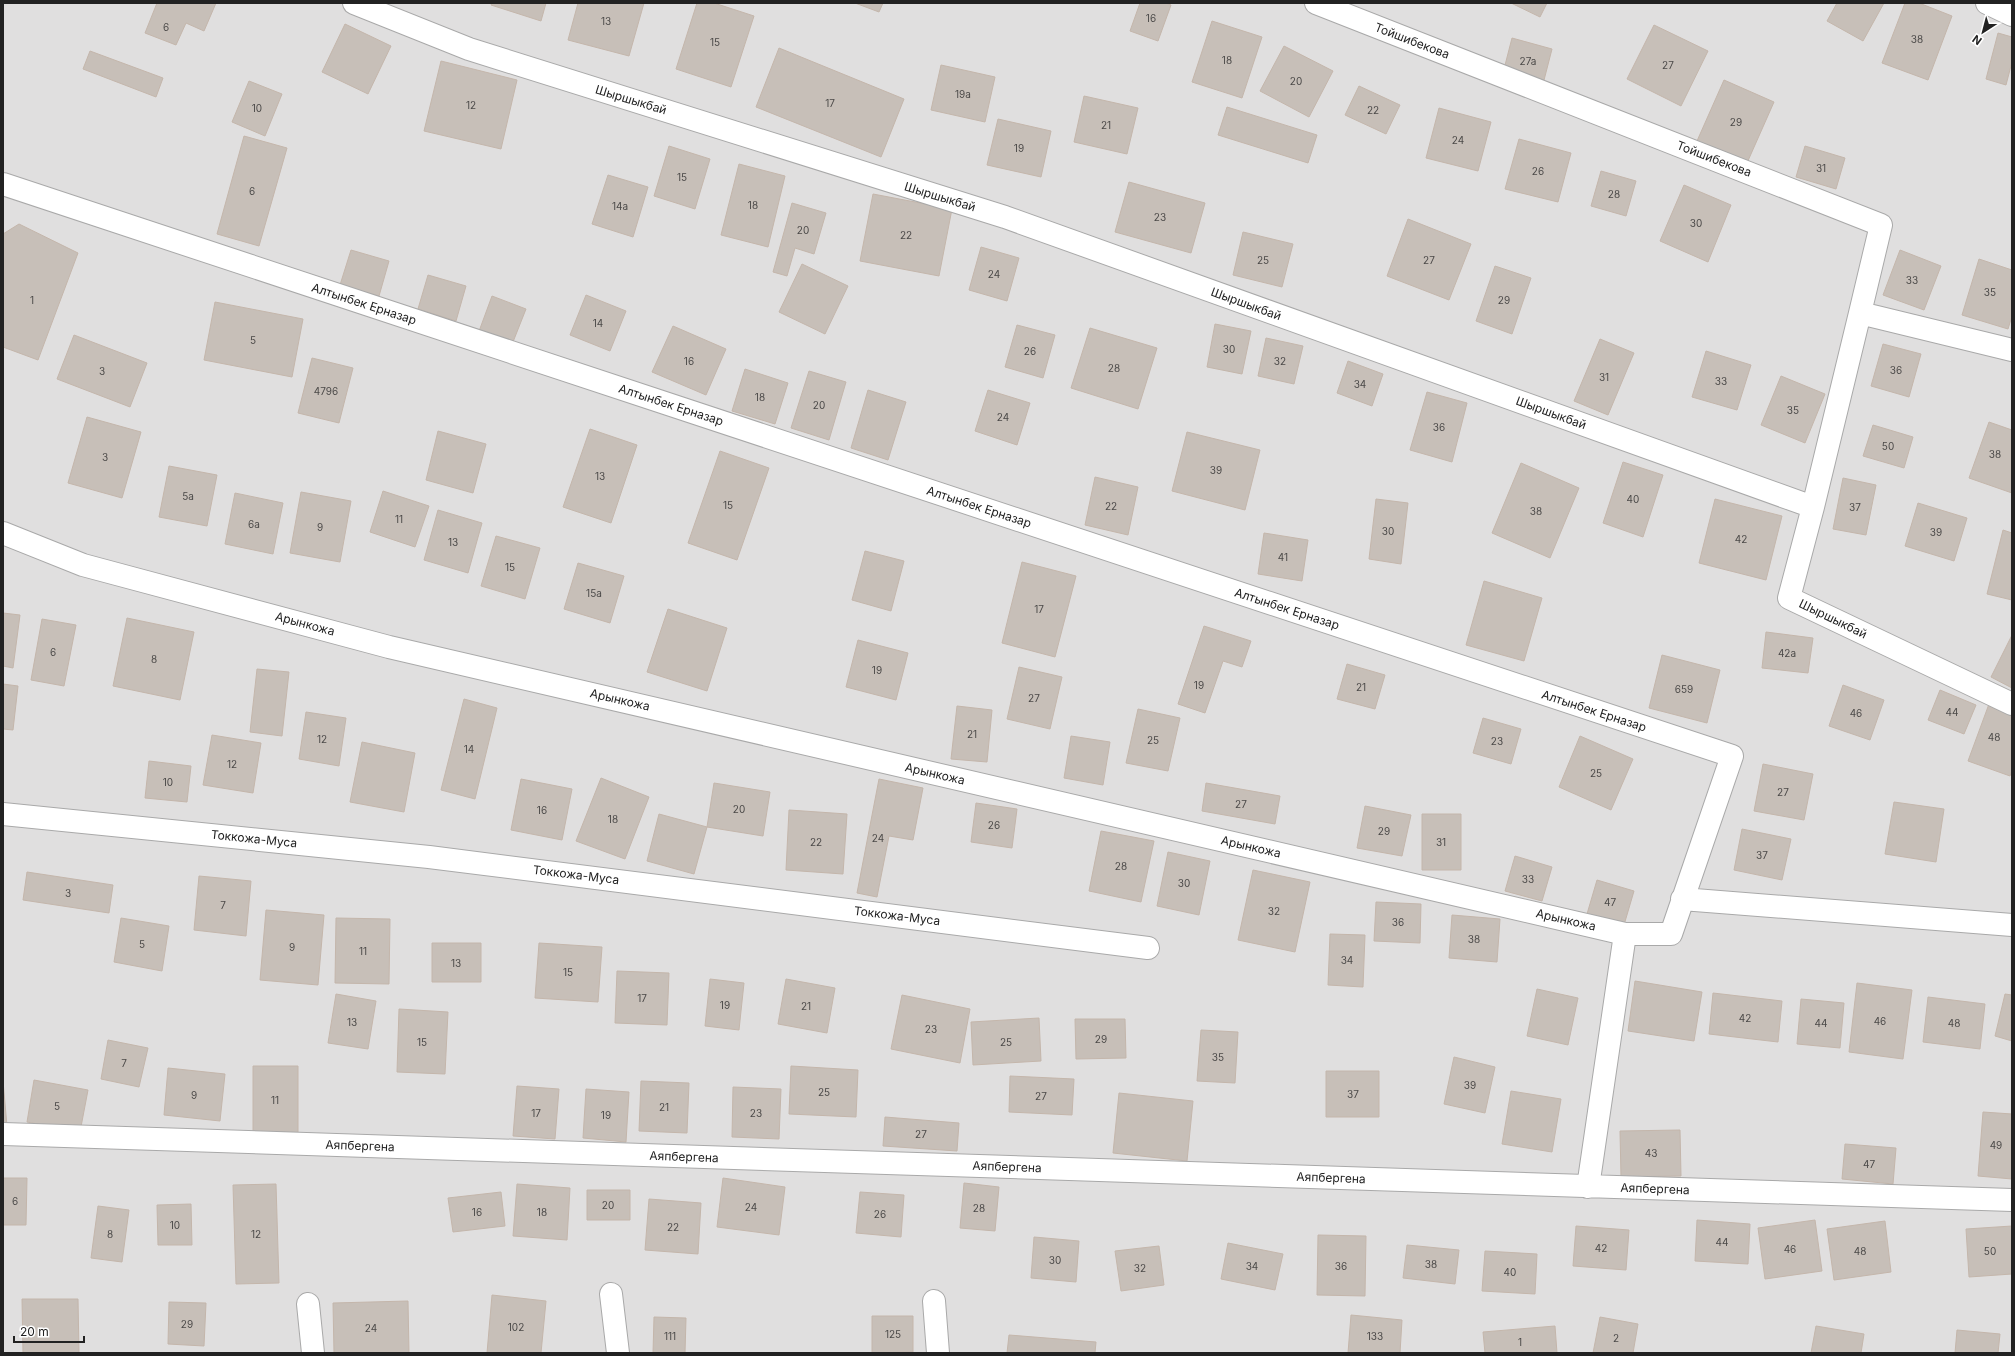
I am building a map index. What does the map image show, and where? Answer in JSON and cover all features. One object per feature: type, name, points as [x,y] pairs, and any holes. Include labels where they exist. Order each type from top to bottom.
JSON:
[{"type":"street","name":"Шыршыкбай","points":[[354,3],[469,49],[1005,217],[1813,507],[1790,598],[2012,704]]},
{"type":"street","name":"Тойшибекова","points":[[1316,3],[1881,225],[1860,313]]},
{"type":"street","points":[[1987,3],[2012,15]]},
{"type":"street","name":"Алтынбек Ерназар","points":[[3,184],[1732,756],[1670,934],[1625,934]]},
{"type":"street","points":[[1813,507],[1860,313],[2012,350]]},
{"type":"street","name":"Арынкожа","points":[[3,533],[83,565],[389,647],[1625,934]]},
{"type":"street","name":"Токкожа-Муса","points":[[3,814],[429,857],[1148,948]]},
{"type":"street","points":[[1682,899],[2012,925]]},
{"type":"street","points":[[1588,1187],[1625,934]]},
{"type":"street","name":"Аяпбергена","points":[[3,1134],[2012,1200]]},
{"type":"street","points":[[611,1294],[618,1353]]},
{"type":"street","points":[[934,1301],[938,1353]]},
{"type":"street","points":[[308,1304],[313,1353]]},
{"type":"shaded area","points":[[3,3],[2012,3],[2012,1353],[3,1353]]},
{"type":"building","points":[[157,3],[216,3],[204,31],[186,23],[176,45],[145,33]]},
{"type":"building","points":[[492,3],[546,3],[541,21],[491,5]]},
{"type":"building","points":[[578,3],[644,3],[629,56],[568,40]]},
{"type":"building","points":[[697,3],[714,3],[754,16],[731,87],[676,69]]},
{"type":"building","points":[[855,3],[883,3],[879,12]]},
{"type":"building","points":[[1140,3],[1166,3],[1171,5],[1158,41],[1130,31]]},
{"type":"building","points":[[1511,3],[1547,3],[1540,17]]},
{"type":"building","points":[[1837,3],[1884,3],[1863,41],[1827,21]]},
{"type":"building","points":[[1905,3],[1919,3],[1952,16],[1928,80],[1882,63]]},
{"type":"building","points":[[1212,21],[1262,37],[1242,98],[1192,82]]},
{"type":"building","points":[[345,24],[391,46],[368,94],[322,72]]},
{"type":"building","points":[[1654,25],[1708,51],[1681,106],[1627,79]]},
{"type":"building","points":[[1998,33],[2012,37],[2012,62],[2006,85],[1986,79]]},
{"type":"building","points":[[1512,38],[1552,49],[1543,84],[1503,73]]},
{"type":"building","points":[[1284,46],[1333,71],[1309,117],[1260,91]]},
{"type":"building","points":[[779,48],[904,99],[881,157],[756,107]]},
{"type":"building","points":[[90,51],[163,78],[156,97],[83,69]]},
{"type":"building","points":[[441,61],[517,80],[501,149],[424,131]]},
{"type":"building","points":[[941,65],[995,77],[985,122],[931,110]]},
{"type":"building","points":[[1724,80],[1774,102],[1747,163],[1697,141]]},
{"type":"building","points":[[249,81],[282,94],[265,136],[232,122]]},
{"type":"building","points":[[1359,86],[1400,105],[1386,134],[1345,115]]},
{"type":"building","points":[[1084,96],[1138,108],[1127,154],[1074,142]]},
{"type":"building","points":[[1227,107],[1317,135],[1308,163],[1218,135]]},
{"type":"building","points":[[1439,108],[1491,122],[1478,171],[1426,158]]},
{"type":"building","points":[[998,119],[1051,131],[1041,177],[987,165]]},
{"type":"building","points":[[244,136],[287,148],[259,246],[217,234]]},
{"type":"building","points":[[1519,139],[1571,153],[1558,202],[1505,189]]},
{"type":"building","points":[[669,146],[710,159],[695,209],[654,196]]},
{"type":"building","points":[[1805,146],[1845,158],[1836,189],[1796,177]]},
{"type":"building","points":[[739,164],[785,176],[768,247],[721,235]]},
{"type":"building","points":[[1601,171],[1636,181],[1626,216],[1591,206]]},
{"type":"building","points":[[608,175],[648,187],[633,237],[592,224]]},
{"type":"building","points":[[1129,182],[1205,203],[1191,253],[1115,232]]},
{"type":"building","points":[[1684,185],[1731,205],[1708,262],[1660,241]]},
{"type":"building","points":[[873,194],[952,209],[939,276],[860,261]]},
{"type":"building","points":[[792,203],[826,213],[814,254],[795,248],[787,276],[773,272]]},
{"type":"building","points":[[1408,219],[1471,244],[1449,300],[1387,276]]},
{"type":"building","points":[[19,224],[78,253],[38,360],[3,347],[3,234]]},
{"type":"building","points":[[1243,232],[1293,244],[1282,287],[1233,275]]},
{"type":"building","points":[[981,247],[1019,258],[1007,301],[969,290]]},
{"type":"building","points":[[351,250],[389,261],[379,296],[340,285]]},
{"type":"building","points":[[1900,250],[1941,266],[1924,310],[1883,295]]},
{"type":"building","points":[[1979,259],[2012,270],[2012,316],[2008,329],[1962,315]]},
{"type":"building","points":[[802,264],[848,286],[825,334],[779,312]]},
{"type":"building","points":[[1495,266],[1531,278],[1512,334],[1476,321]]},
{"type":"building","points":[[428,275],[466,286],[456,321],[418,309]]},
{"type":"building","points":[[586,295],[626,311],[610,351],[570,335]]},
{"type":"building","points":[[492,296],[526,309],[511,347],[478,334]]},
{"type":"building","points":[[215,302],[303,319],[292,377],[204,360]]},
{"type":"building","points":[[1215,324],[1251,331],[1242,374],[1207,367]]},
{"type":"building","points":[[1017,325],[1055,335],[1043,378],[1005,367]]},
{"type":"building","points":[[673,326],[726,349],[706,395],[652,372]]},
{"type":"building","points":[[1090,328],[1157,348],[1138,409],[1071,388]]},
{"type":"building","points":[[74,335],[147,363],[130,407],[57,379]]},
{"type":"building","points":[[1266,338],[1303,346],[1294,384],[1258,376]]},
{"type":"building","points":[[1600,339],[1634,353],[1608,415],[1574,401]]},
{"type":"building","points":[[1883,344],[1921,354],[1909,397],[1871,386]]},
{"type":"building","points":[[1706,351],[1751,365],[1737,410],[1692,397]]},
{"type":"building","points":[[312,358],[353,368],[339,423],[298,413]]},
{"type":"building","points":[[1348,361],[1383,374],[1372,406],[1337,393]]},
{"type":"building","points":[[745,369],[788,383],[775,424],[732,411]]},
{"type":"building","points":[[809,371],[846,382],[829,440],[791,428]]},
{"type":"building","points":[[1781,376],[1825,394],[1805,443],[1761,425]]},
{"type":"building","points":[[868,390],[906,402],[888,460],[851,448]]},
{"type":"building","points":[[988,390],[1030,403],[1017,445],[975,431]]},
{"type":"building","points":[[1427,392],[1467,403],[1452,462],[1410,450]]},
{"type":"building","points":[[87,417],[141,432],[122,498],[68,483]]},
{"type":"building","points":[[1989,422],[2012,430],[2012,493],[1969,478]]},
{"type":"building","points":[[1873,425],[1913,437],[1904,468],[1863,456]]},
{"type":"building","points":[[590,429],[637,445],[611,523],[563,507]]},
{"type":"building","points":[[438,431],[486,444],[473,493],[426,480]]},
{"type":"building","points":[[1187,432],[1260,450],[1245,510],[1172,491]]},
{"type":"building","points":[[720,451],[769,468],[737,560],[688,543]]},
{"type":"building","points":[[1623,462],[1663,475],[1643,537],[1603,523]]},
{"type":"building","points":[[1521,463],[1579,488],[1550,558],[1492,533]]},
{"type":"building","points":[[169,466],[217,475],[207,526],[159,517]]},
{"type":"building","points":[[1095,477],[1138,487],[1128,535],[1085,525]]},
{"type":"building","points":[[1843,478],[1876,485],[1866,535],[1833,529]]},
{"type":"building","points":[[383,491],[429,506],[415,547],[370,532]]},
{"type":"building","points":[[301,492],[351,501],[340,562],[290,553]]},
{"type":"building","points":[[235,493],[283,503],[273,554],[225,544]]},
{"type":"building","points":[[1376,499],[1408,503],[1401,564],[1369,559]]},
{"type":"building","points":[[1715,499],[1782,516],[1766,580],[1699,563]]},
{"type":"building","points":[[1918,503],[1967,518],[1954,561],[1905,546]]},
{"type":"building","points":[[438,510],[482,523],[468,573],[424,560]]},
{"type":"building","points":[[2003,530],[2012,533],[2012,600],[1987,594]]},
{"type":"building","points":[[1264,533],[1308,540],[1302,581],[1258,574]]},
{"type":"building","points":[[496,536],[540,548],[525,599],[481,586]]},
{"type":"building","points":[[865,551],[904,561],[891,611],[852,600]]},
{"type":"building","points":[[1022,562],[1076,576],[1055,657],[1002,643]]},
{"type":"building","points":[[578,563],[624,576],[610,623],[564,609]]},
{"type":"building","points":[[1484,581],[1542,598],[1524,661],[1466,645]]},
{"type":"building","points":[[668,609],[727,628],[707,691],[647,672]]},
{"type":"building","points":[[3,613],[20,615],[13,668],[3,666]]},
{"type":"building","points":[[127,618],[194,632],[180,700],[113,686]]},
{"type":"building","points":[[42,619],[76,625],[64,686],[31,680]]},
{"type":"building","points":[[1204,626],[1251,641],[1242,667],[1223,661],[1205,713],[1178,704]]},
{"type":"building","points":[[1766,632],[1813,638],[1808,673],[1762,668]]},
{"type":"building","points":[[2012,635],[2012,688],[1991,677]]},
{"type":"building","points":[[858,640],[908,653],[896,700],[846,687]]},
{"type":"building","points":[[1662,655],[1720,670],[1707,723],[1649,708]]},
{"type":"building","points":[[1347,664],[1385,675],[1375,709],[1337,699]]},
{"type":"building","points":[[1019,667],[1062,677],[1050,729],[1007,719]]},
{"type":"building","points":[[257,669],[289,672],[282,736],[250,732]]},
{"type":"building","points":[[3,684],[18,686],[13,730],[3,729]]},
{"type":"building","points":[[1843,685],[1884,700],[1870,740],[1829,726]]},
{"type":"building","points":[[1940,690],[1976,705],[1964,734],[1928,720]]},
{"type":"building","points":[[464,699],[497,708],[475,799],[441,790]]},
{"type":"building","points":[[1989,704],[2012,712],[2012,770],[2010,776],[1968,761]]},
{"type":"building","points":[[957,706],[992,710],[987,762],[951,759]]},
{"type":"building","points":[[1138,709],[1180,718],[1168,771],[1126,763]]},
{"type":"building","points":[[306,712],[346,718],[339,766],[299,759]]},
{"type":"building","points":[[1483,718],[1521,729],[1511,764],[1473,753]]},
{"type":"building","points":[[212,735],[261,743],[253,793],[203,785]]},
{"type":"building","points":[[1071,736],[1110,742],[1103,785],[1064,778]]},
{"type":"building","points":[[1580,736],[1633,759],[1611,810],[1559,787]]},
{"type":"building","points":[[362,742],[415,753],[404,812],[350,802]]},
{"type":"building","points":[[149,761],[191,766],[187,802],[145,798]]},
{"type":"building","points":[[1763,764],[1813,774],[1804,820],[1754,811]]},
{"type":"building","points":[[601,778],[649,797],[625,859],[576,841]]},
{"type":"building","points":[[521,779],[572,789],[562,840],[511,830]]},
{"type":"building","points":[[879,779],[923,788],[913,840],[889,836],[877,897],[857,893]]},
{"type":"building","points":[[714,783],[770,792],[763,836],[707,827]]},
{"type":"building","points":[[1206,783],[1280,796],[1275,824],[1202,811]]},
{"type":"building","points":[[1894,802],[1944,809],[1936,862],[1885,854]]},
{"type":"building","points":[[976,803],[1017,809],[1012,848],[971,842]]},
{"type":"building","points":[[1365,806],[1411,815],[1402,856],[1357,848]]},
{"type":"building","points":[[789,810],[847,814],[843,874],[786,870]]},
{"type":"building","points":[[659,814],[707,827],[694,874],[647,861]]},
{"type":"building","points":[[1422,814],[1461,814],[1461,870],[1422,870]]},
{"type":"building","points":[[1742,829],[1791,839],[1782,880],[1734,870]]},
{"type":"building","points":[[1101,831],[1154,841],[1141,902],[1089,891]]},
{"type":"building","points":[[1168,852],[1210,861],[1199,915],[1157,906]]},
{"type":"building","points":[[1515,856],[1552,867],[1542,901],[1505,891]]},
{"type":"building","points":[[1253,870],[1310,882],[1295,952],[1238,940]]},
{"type":"building","points":[[27,872],[113,885],[109,913],[23,900]]},
{"type":"building","points":[[199,876],[251,881],[246,936],[194,930]]},
{"type":"building","points":[[1597,880],[1634,891],[1624,925],[1587,914]]},
{"type":"building","points":[[1376,902],[1421,904],[1420,943],[1374,941]]},
{"type":"building","points":[[266,910],[324,915],[318,985],[260,980]]},
{"type":"building","points":[[1452,915],[1500,919],[1497,962],[1449,958]]},
{"type":"building","points":[[121,918],[169,926],[162,971],[114,962]]},
{"type":"building","points":[[336,918],[390,919],[389,984],[335,983]]},
{"type":"building","points":[[1330,934],[1365,935],[1363,987],[1328,985]]},
{"type":"building","points":[[432,943],[481,943],[481,982],[432,982]]},
{"type":"building","points":[[539,943],[602,947],[598,1002],[535,998]]},
{"type":"building","points":[[617,971],[669,973],[667,1025],[615,1023]]},
{"type":"building","points":[[710,979],[744,983],[739,1030],[705,1026]]},
{"type":"building","points":[[786,979],[835,988],[827,1033],[778,1024]]},
{"type":"building","points":[[1635,981],[1702,992],[1694,1041],[1628,1031]]},
{"type":"building","points":[[1857,983],[1912,990],[1903,1059],[1849,1052]]},
{"type":"building","points":[[1537,989],[1578,998],[1568,1045],[1527,1036]]},
{"type":"building","points":[[1713,993],[1782,1001],[1778,1042],[1709,1034]]},
{"type":"building","points":[[336,994],[376,1001],[368,1049],[328,1043]]},
{"type":"building","points":[[2005,994],[2012,995],[2012,1041],[1995,1036]]},
{"type":"building","points":[[902,995],[970,1009],[960,1063],[891,1049]]},
{"type":"building","points":[[1928,997],[1985,1004],[1980,1049],[1923,1042]]},
{"type":"building","points":[[1801,999],[1844,1003],[1840,1048],[1797,1044]]},
{"type":"building","points":[[399,1009],[448,1012],[445,1074],[397,1072]]},
{"type":"building","points":[[1039,1018],[1041,1061],[973,1065],[971,1022]]},
{"type":"building","points":[[1075,1019],[1125,1019],[1126,1058],[1076,1059]]},
{"type":"building","points":[[1201,1030],[1238,1032],[1235,1083],[1197,1081]]},
{"type":"building","points":[[108,1040],[148,1048],[139,1087],[101,1079]]},
{"type":"building","points":[[1454,1057],[1495,1067],[1485,1113],[1444,1104]]},
{"type":"building","points":[[253,1066],[298,1066],[298,1133],[253,1133]]},
{"type":"building","points":[[791,1066],[858,1070],[856,1117],[789,1114]]},
{"type":"building","points":[[168,1068],[225,1074],[220,1121],[164,1115]]},
{"type":"building","points":[[1326,1071],[1379,1071],[1379,1117],[1326,1117]]},
{"type":"building","points":[[1010,1076],[1074,1079],[1072,1115],[1009,1112]]},
{"type":"building","points":[[34,1080],[88,1090],[80,1132],[27,1122]]},
{"type":"building","points":[[3,1081],[7,1126],[3,1126]]},
{"type":"building","points":[[641,1081],[689,1083],[687,1133],[639,1131]]},
{"type":"building","points":[[517,1086],[559,1089],[555,1139],[513,1136]]},
{"type":"building","points":[[733,1087],[781,1089],[779,1139],[732,1137]]},
{"type":"building","points":[[586,1089],[629,1092],[626,1142],[583,1138]]},
{"type":"building","points":[[1511,1091],[1561,1099],[1552,1152],[1502,1144]]},
{"type":"building","points":[[1119,1093],[1193,1101],[1187,1161],[1113,1153]]},
{"type":"building","points":[[1983,1112],[2012,1114],[2012,1179],[1978,1176]]},
{"type":"building","points":[[885,1117],[959,1123],[957,1151],[883,1146]]},
{"type":"building","points":[[1680,1130],[1681,1176],[1621,1177],[1620,1131]]},
{"type":"building","points":[[1845,1144],[1896,1148],[1893,1184],[1842,1179]]},
{"type":"building","points":[[3,1178],[27,1178],[26,1225],[3,1225]]},
{"type":"building","points":[[723,1178],[785,1187],[779,1235],[717,1227]]},
{"type":"building","points":[[964,1183],[999,1187],[995,1231],[960,1228]]},
{"type":"building","points":[[276,1184],[279,1283],[236,1284],[233,1185]]},
{"type":"building","points":[[517,1184],[570,1188],[567,1240],[513,1236]]},
{"type":"building","points":[[587,1190],[630,1190],[630,1220],[587,1220]]},
{"type":"building","points":[[501,1192],[505,1226],[453,1232],[448,1198]]},
{"type":"building","points":[[860,1192],[904,1195],[901,1237],[856,1233]]},
{"type":"building","points":[[649,1199],[701,1203],[698,1254],[645,1250]]},
{"type":"building","points":[[191,1204],[192,1245],[158,1245],[157,1205]]},
{"type":"building","points":[[98,1206],[129,1210],[122,1262],[91,1258]]},
{"type":"building","points":[[1697,1220],[1750,1224],[1748,1264],[1695,1261]]},
{"type":"building","points":[[1815,1220],[1822,1271],[1765,1279],[1758,1228]]},
{"type":"building","points":[[1885,1221],[1891,1272],[1834,1280],[1827,1229]]},
{"type":"building","points":[[1576,1226],[1629,1230],[1626,1270],[1573,1266]]},
{"type":"building","points":[[2012,1226],[2012,1274],[1969,1277],[1966,1229]]},
{"type":"building","points":[[1318,1235],[1366,1236],[1365,1296],[1317,1295]]},
{"type":"building","points":[[1034,1237],[1079,1241],[1076,1282],[1031,1278]]},
{"type":"building","points":[[1228,1243],[1283,1254],[1275,1290],[1221,1279]]},
{"type":"building","points":[[1407,1245],[1459,1250],[1455,1284],[1403,1278]]},
{"type":"building","points":[[1159,1246],[1164,1285],[1121,1291],[1115,1251]]},
{"type":"building","points":[[1485,1251],[1537,1254],[1535,1294],[1482,1291]]},
{"type":"building","points":[[492,1295],[546,1301],[541,1353],[487,1353]]},
{"type":"building","points":[[22,1299],[78,1299],[79,1353],[23,1353]]},
{"type":"building","points":[[408,1301],[409,1353],[334,1353],[333,1303]]},
{"type":"building","points":[[169,1302],[206,1303],[204,1346],[168,1344]]},
{"type":"building","points":[[1351,1315],[1402,1320],[1400,1353],[1348,1353]]},
{"type":"building","points":[[872,1316],[913,1316],[913,1352],[872,1353]]},
{"type":"building","points":[[654,1317],[686,1318],[685,1353],[653,1353]]},
{"type":"building","points":[[1600,1317],[1638,1324],[1633,1353],[1593,1353]]},
{"type":"building","points":[[1555,1326],[1557,1353],[1485,1353],[1483,1332]]},
{"type":"building","points":[[1816,1326],[1864,1334],[1861,1353],[1811,1353]]},
{"type":"building","points":[[1957,1330],[2000,1334],[1998,1353],[1955,1353]]},
{"type":"building","points":[[1009,1335],[1096,1342],[1095,1353],[1007,1353]]}]
